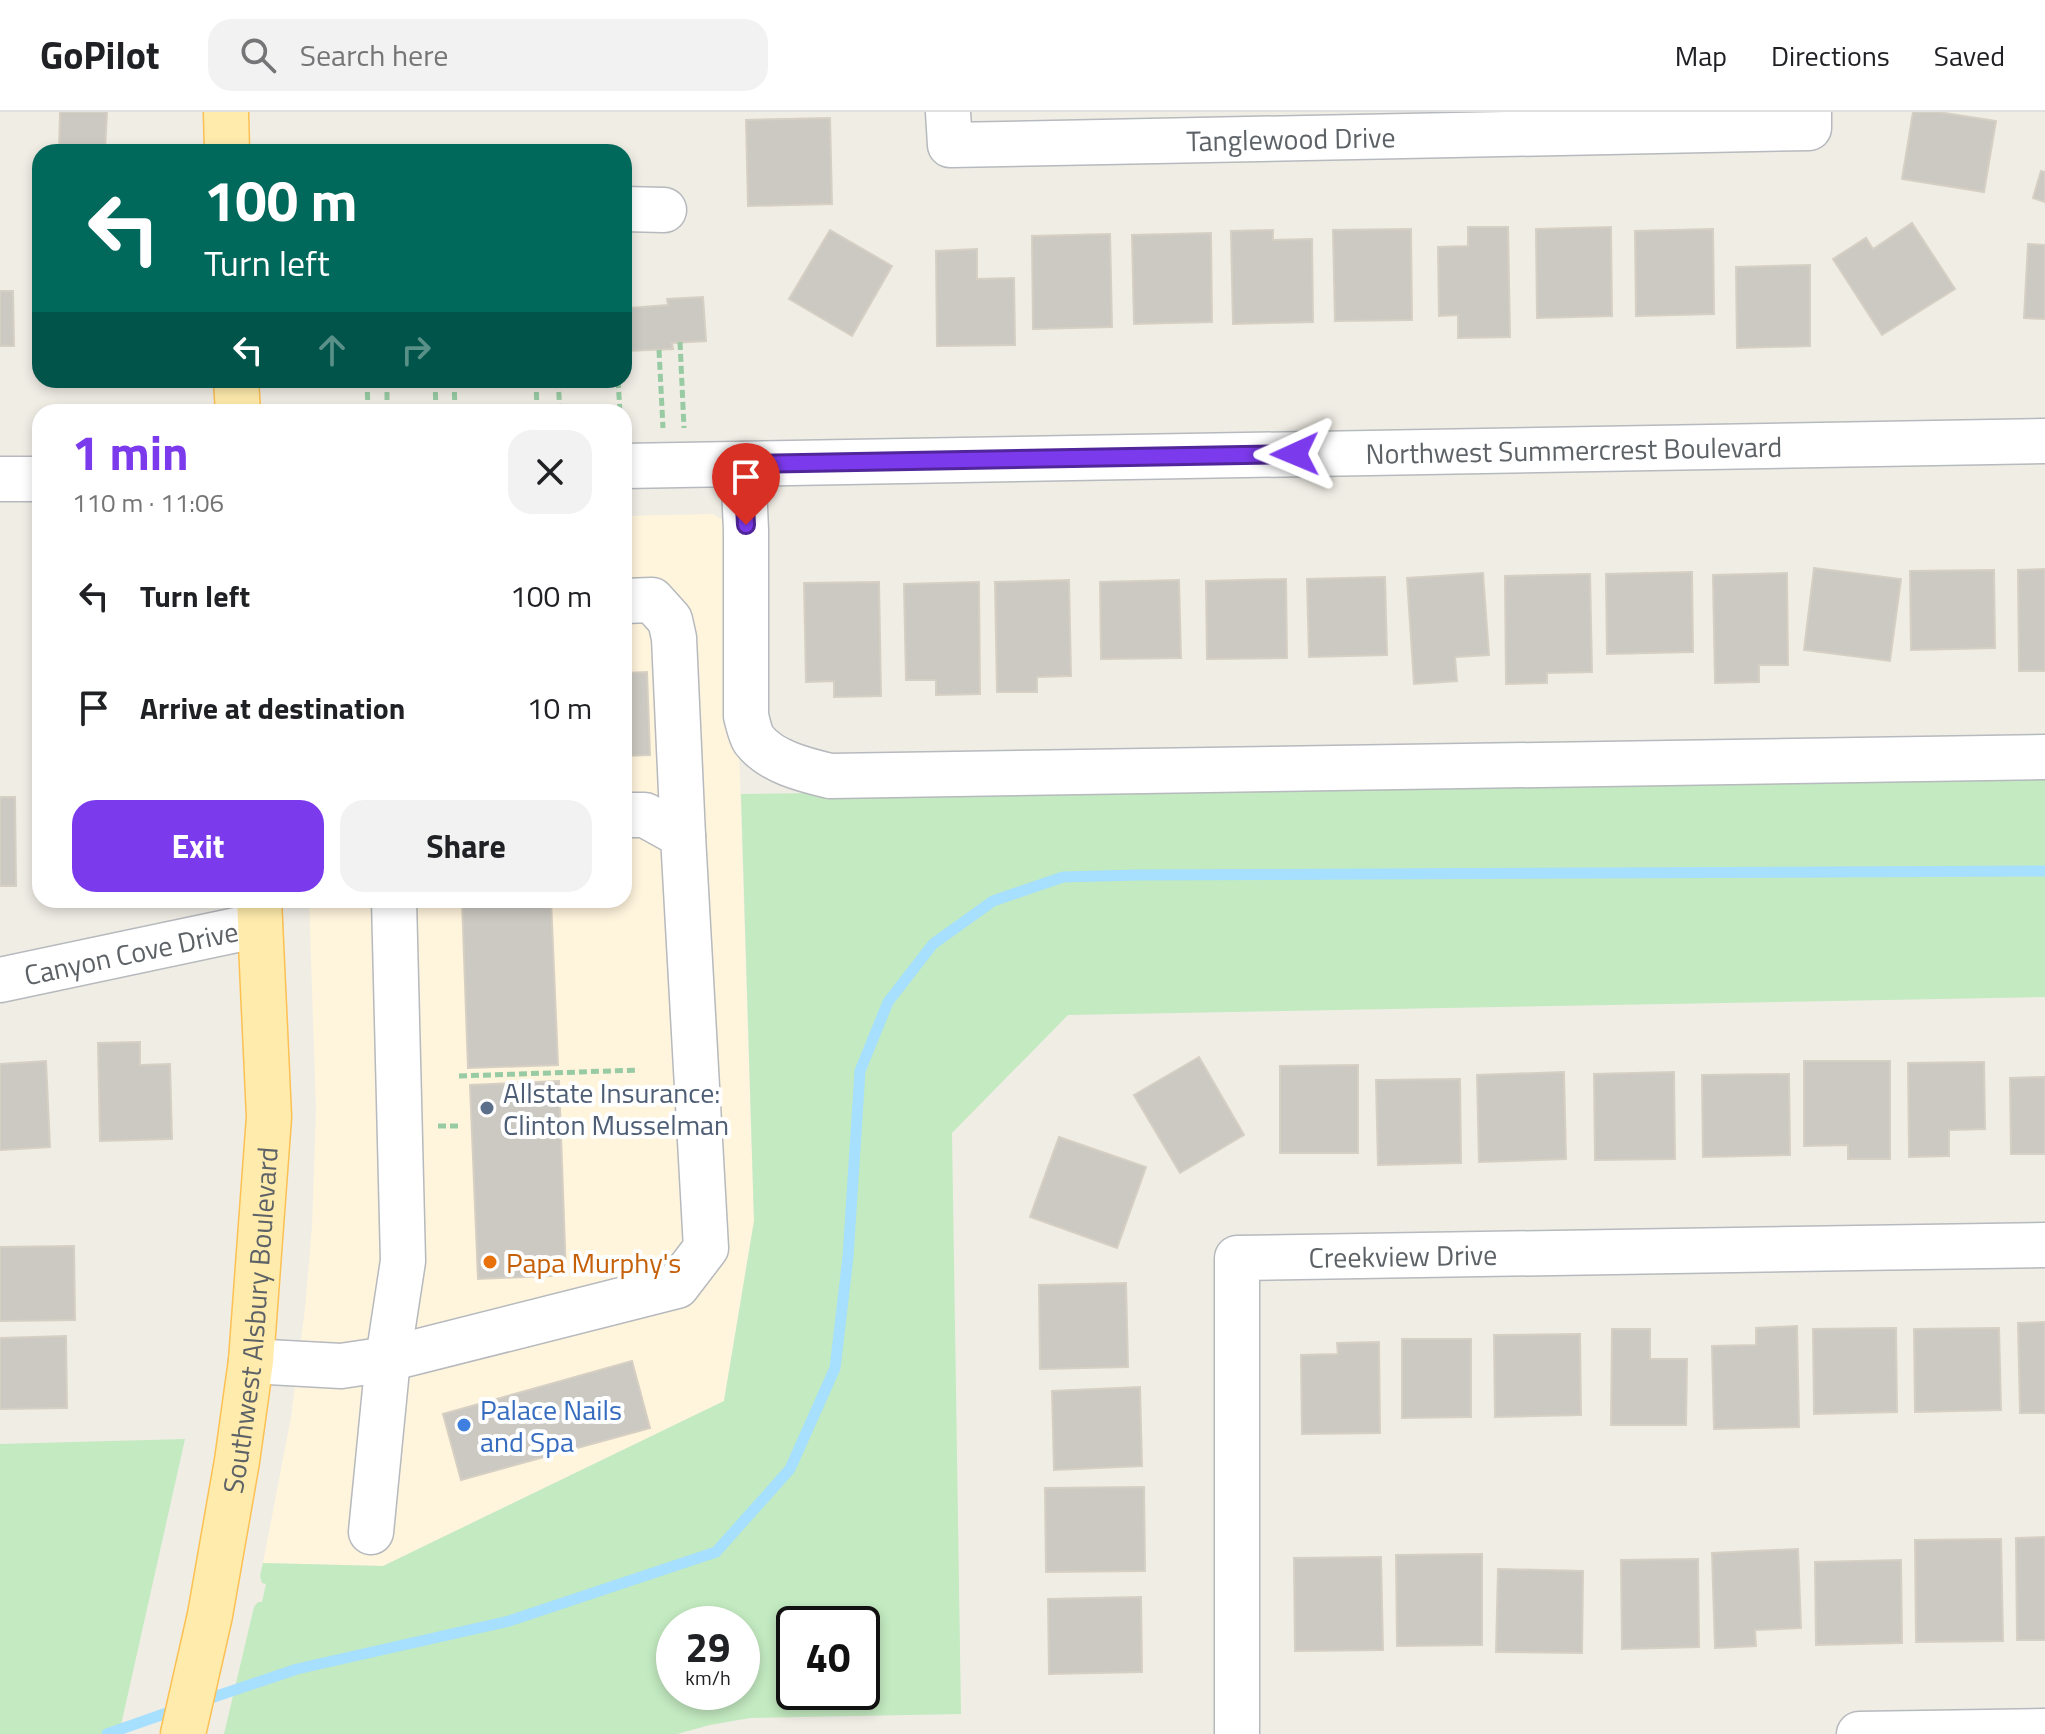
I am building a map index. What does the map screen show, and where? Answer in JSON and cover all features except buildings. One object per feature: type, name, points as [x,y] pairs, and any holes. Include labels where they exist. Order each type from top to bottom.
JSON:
[{"type":"main road","points":[[226,112],[227,144]]},
{"type":"main road","name":"Southwest Alsbury Boulevard","points":[[183,1734],[210,1615],[251,1361],[269,1117],[260,912]]},
{"type":"street","name":"Tanglewood Drive","points":[[948,112],[950,145],[1809,120]]},
{"type":"street","name":"Northwest Summercrest Boulevard","points":[[632,466],[2045,441]]},
{"type":"street","points":[[743,464],[746,716],[753,739],[776,758],[830,776],[2045,757]]},
{"type":"street","points":[[0,479],[32,479]]},
{"type":"street","points":[[251,1361],[341,1366],[388,1359],[677,1286],[706,1248],[674,638],[670,620],[652,600],[632,601]]},
{"type":"street","points":[[632,815],[645,815],[683,836]]},
{"type":"street","points":[[371,1532],[388,1359],[403,1261],[394,908]]},
{"type":"street","name":"Canyon Cove Drive","points":[[0,980],[260,912]]},
{"type":"street","name":"Creekview Drive","points":[[1237,1734],[1237,1258],[2045,1245]]},
{"type":"street","points":[[1859,1734],[2045,1731]]},
{"type":"path","points":[[680,342],[683,397]]},
{"type":"path","points":[[659,350],[661,398]]},
{"type":"path","points":[[459,1076],[639,1070]]},
{"type":"shaded area","points":[[713,514],[725,521],[732,531],[754,1221],[724,1401],[383,1566],[263,1563],[291,1417],[312,1226],[316,1110],[309,908],[632,908],[632,516]]},
{"type":"green space","points":[[2045,775],[2045,997],[1068,1015],[952,1133],[961,1714],[750,1718],[677,1734],[224,1734],[254,1607],[262,1602],[266,1584],[262,1583],[260,1576],[263,1563],[383,1566],[724,1401],[754,1221],[741,794]]},
{"type":"green space","points":[[185,1439],[119,1734],[0,1734],[0,1444]]},
{"type":"waterway","points":[[202,1701],[297,1669],[509,1621],[716,1552],[790,1469],[835,1368],[848,1257],[860,1071],[888,1002],[933,944],[993,901],[1063,877],[2045,871]]},
{"type":"waterway","points":[[107,1734],[178,1709]]},
{"type":"place","name":"Allstate Insurance: Clinton Musselman","points":[[487,1108]]},
{"type":"place","name":"Papa Murphy's","points":[[490,1262]]},
{"type":"place","name":"Palace Nails and Spa","points":[[464,1425]]},
{"type":"route","points":[[746,525],[743,464],[1295,454]]}]
